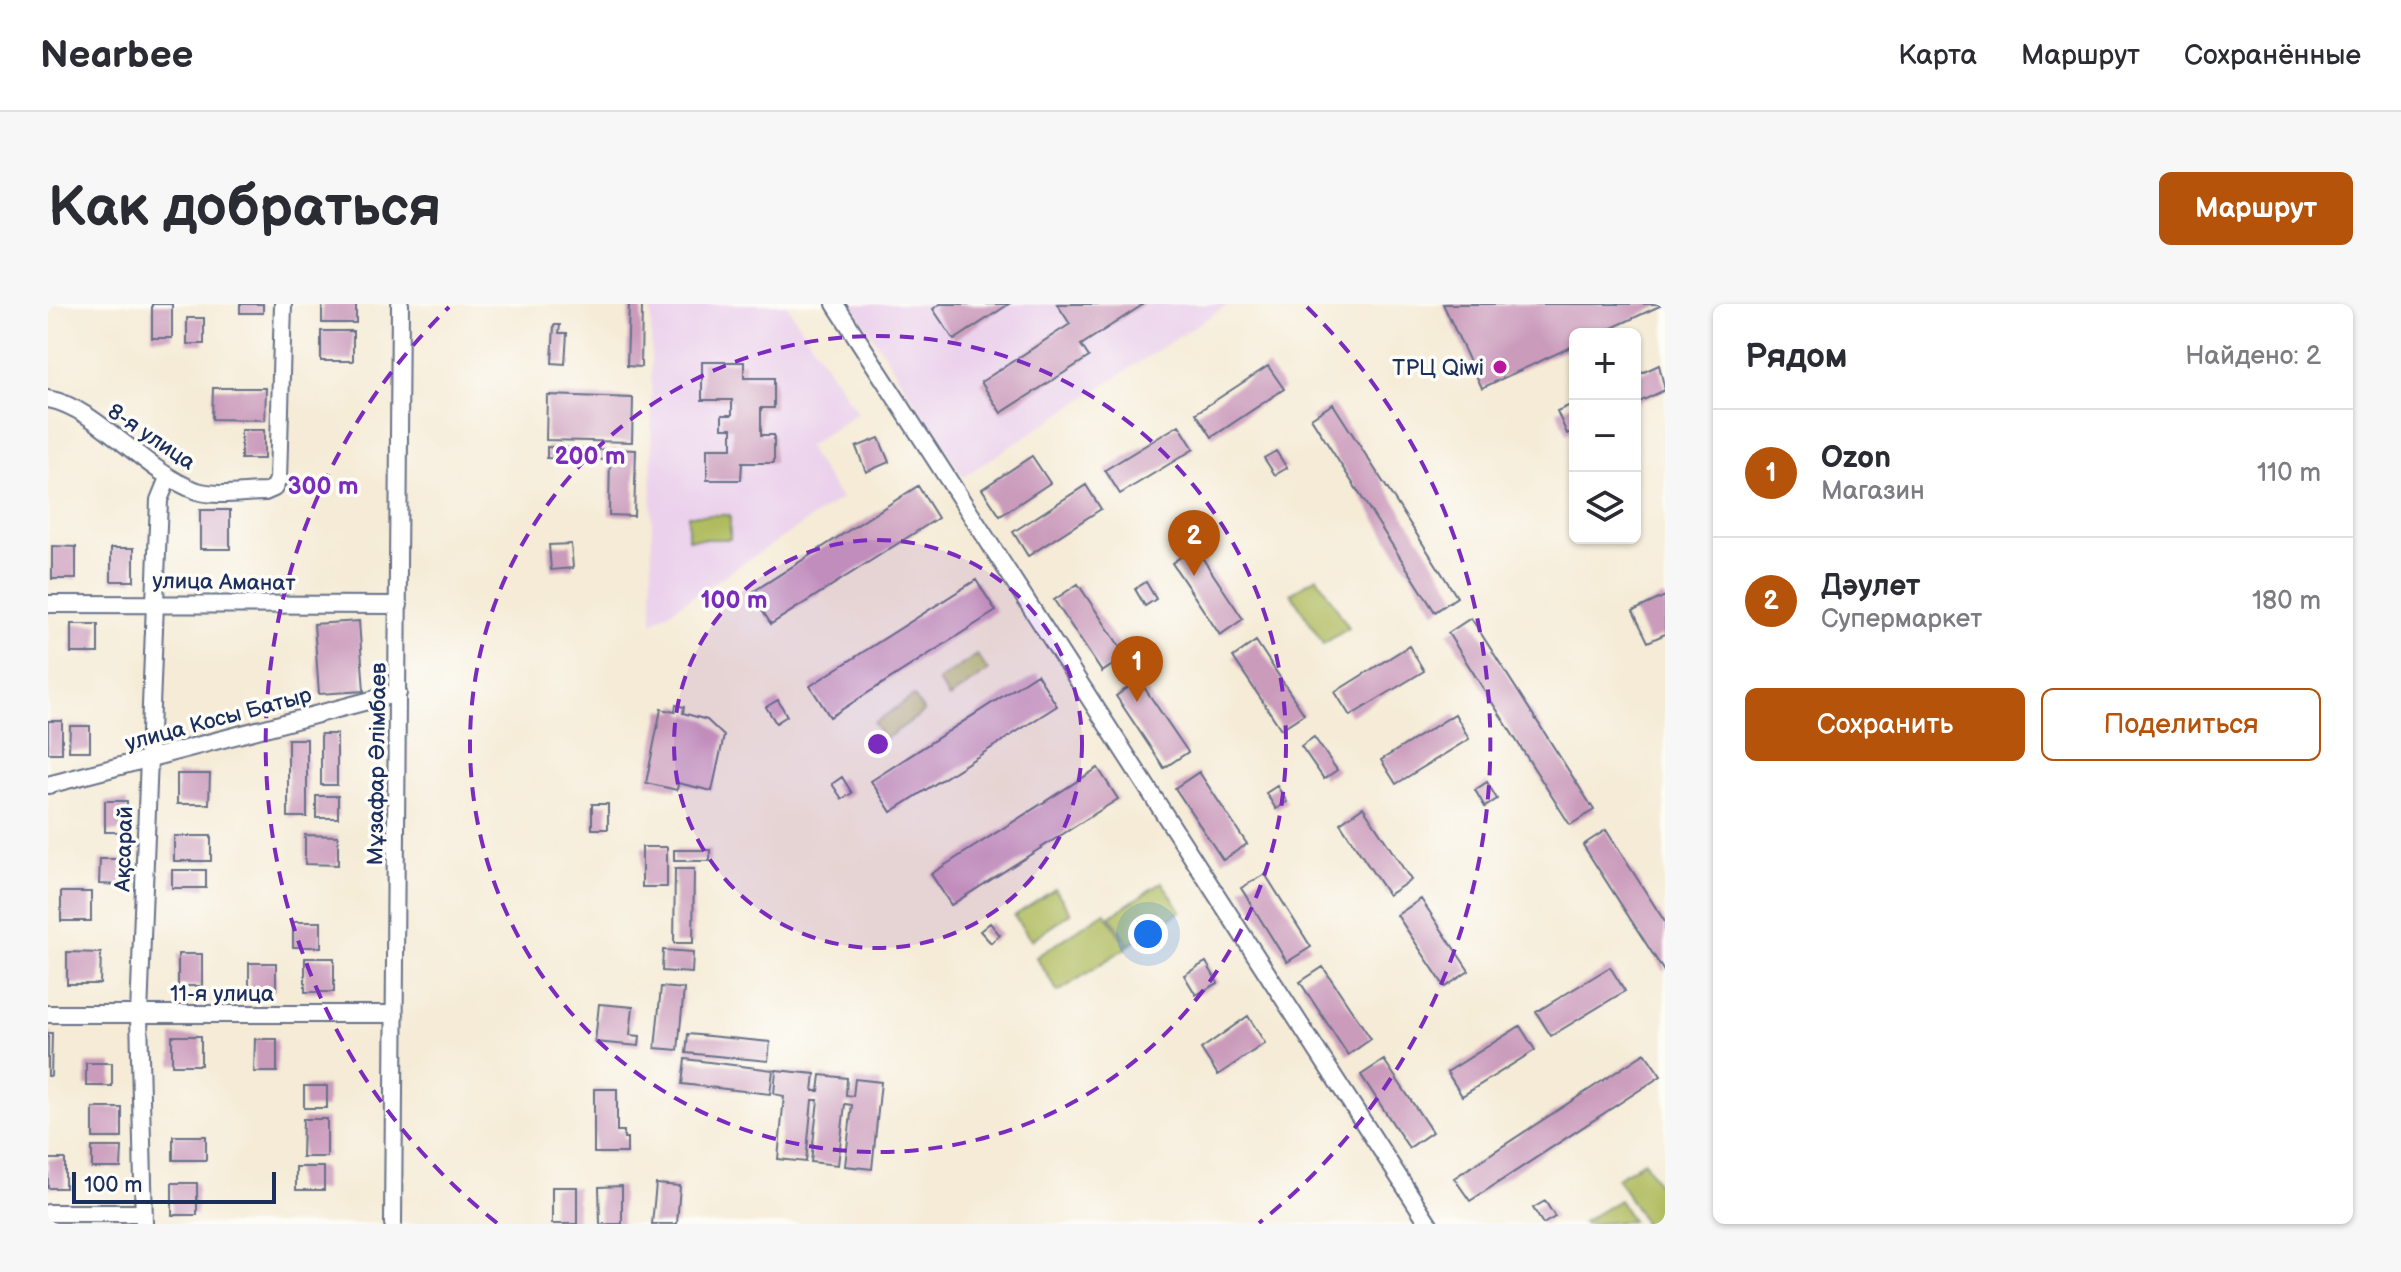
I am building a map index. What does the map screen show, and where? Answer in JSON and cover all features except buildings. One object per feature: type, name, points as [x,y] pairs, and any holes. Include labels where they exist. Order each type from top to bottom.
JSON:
[{"type":"street","name":"8-я улица","points":[[48,399],[77,410],[168,478],[200,492],[265,492],[274,488],[278,480],[283,304]]},
{"type":"street","name":"Мұзафар Әлімбаев","points":[[393,1224],[400,304]]},
{"type":"street","points":[[835,304],[1429,1224]]},
{"type":"street","name":"Ақсарай","points":[[144,1219],[139,1015],[159,500],[168,478]]},
{"type":"street","name":"улица Аманат","points":[[48,604],[157,601],[399,605]]},
{"type":"street","name":"улица Косы Батыр","points":[[48,785],[398,693]]},
{"type":"street","name":"11-я улица","points":[[48,1014],[395,1014]]},
{"type":"street","points":[[48,1213],[144,1219]]},
{"type":"shaded area","points":[[651,304],[786,304],[857,413],[807,447],[841,499],[652,623]]},
{"type":"shaded area","points":[[852,304],[1229,304],[963,477]]},
{"type":"green space","points":[[688,515],[730,515],[730,539],[688,539]]},
{"type":"green space","points":[[1317,577],[1349,628],[1323,644],[1291,593]]},
{"type":"green space","points":[[977,655],[988,671],[949,698],[938,681]]},
{"type":"green space","points":[[914,696],[924,712],[885,739],[874,723]]},
{"type":"green space","points":[[1162,882],[1181,911],[1129,945],[1110,916]]},
{"type":"green space","points":[[1055,889],[1071,913],[1031,940],[1014,916]]},
{"type":"green space","points":[[1105,912],[1127,947],[1058,992],[1036,957]]},
{"type":"green space","points":[[1644,1161],[1665,1195],[1665,1218],[1655,1224],[1645,1224],[1617,1178]]},
{"type":"green space","points":[[1619,1200],[1632,1221],[1584,1224],[1583,1222]]},
{"type":"place","name":"ТРЦ Qiwi","points":[[1500,367]]},
{"type":"place","name":"Дәулет","points":[[1194,576]]},
{"type":"place","name":"Ozon","points":[[1137,702]]}]
